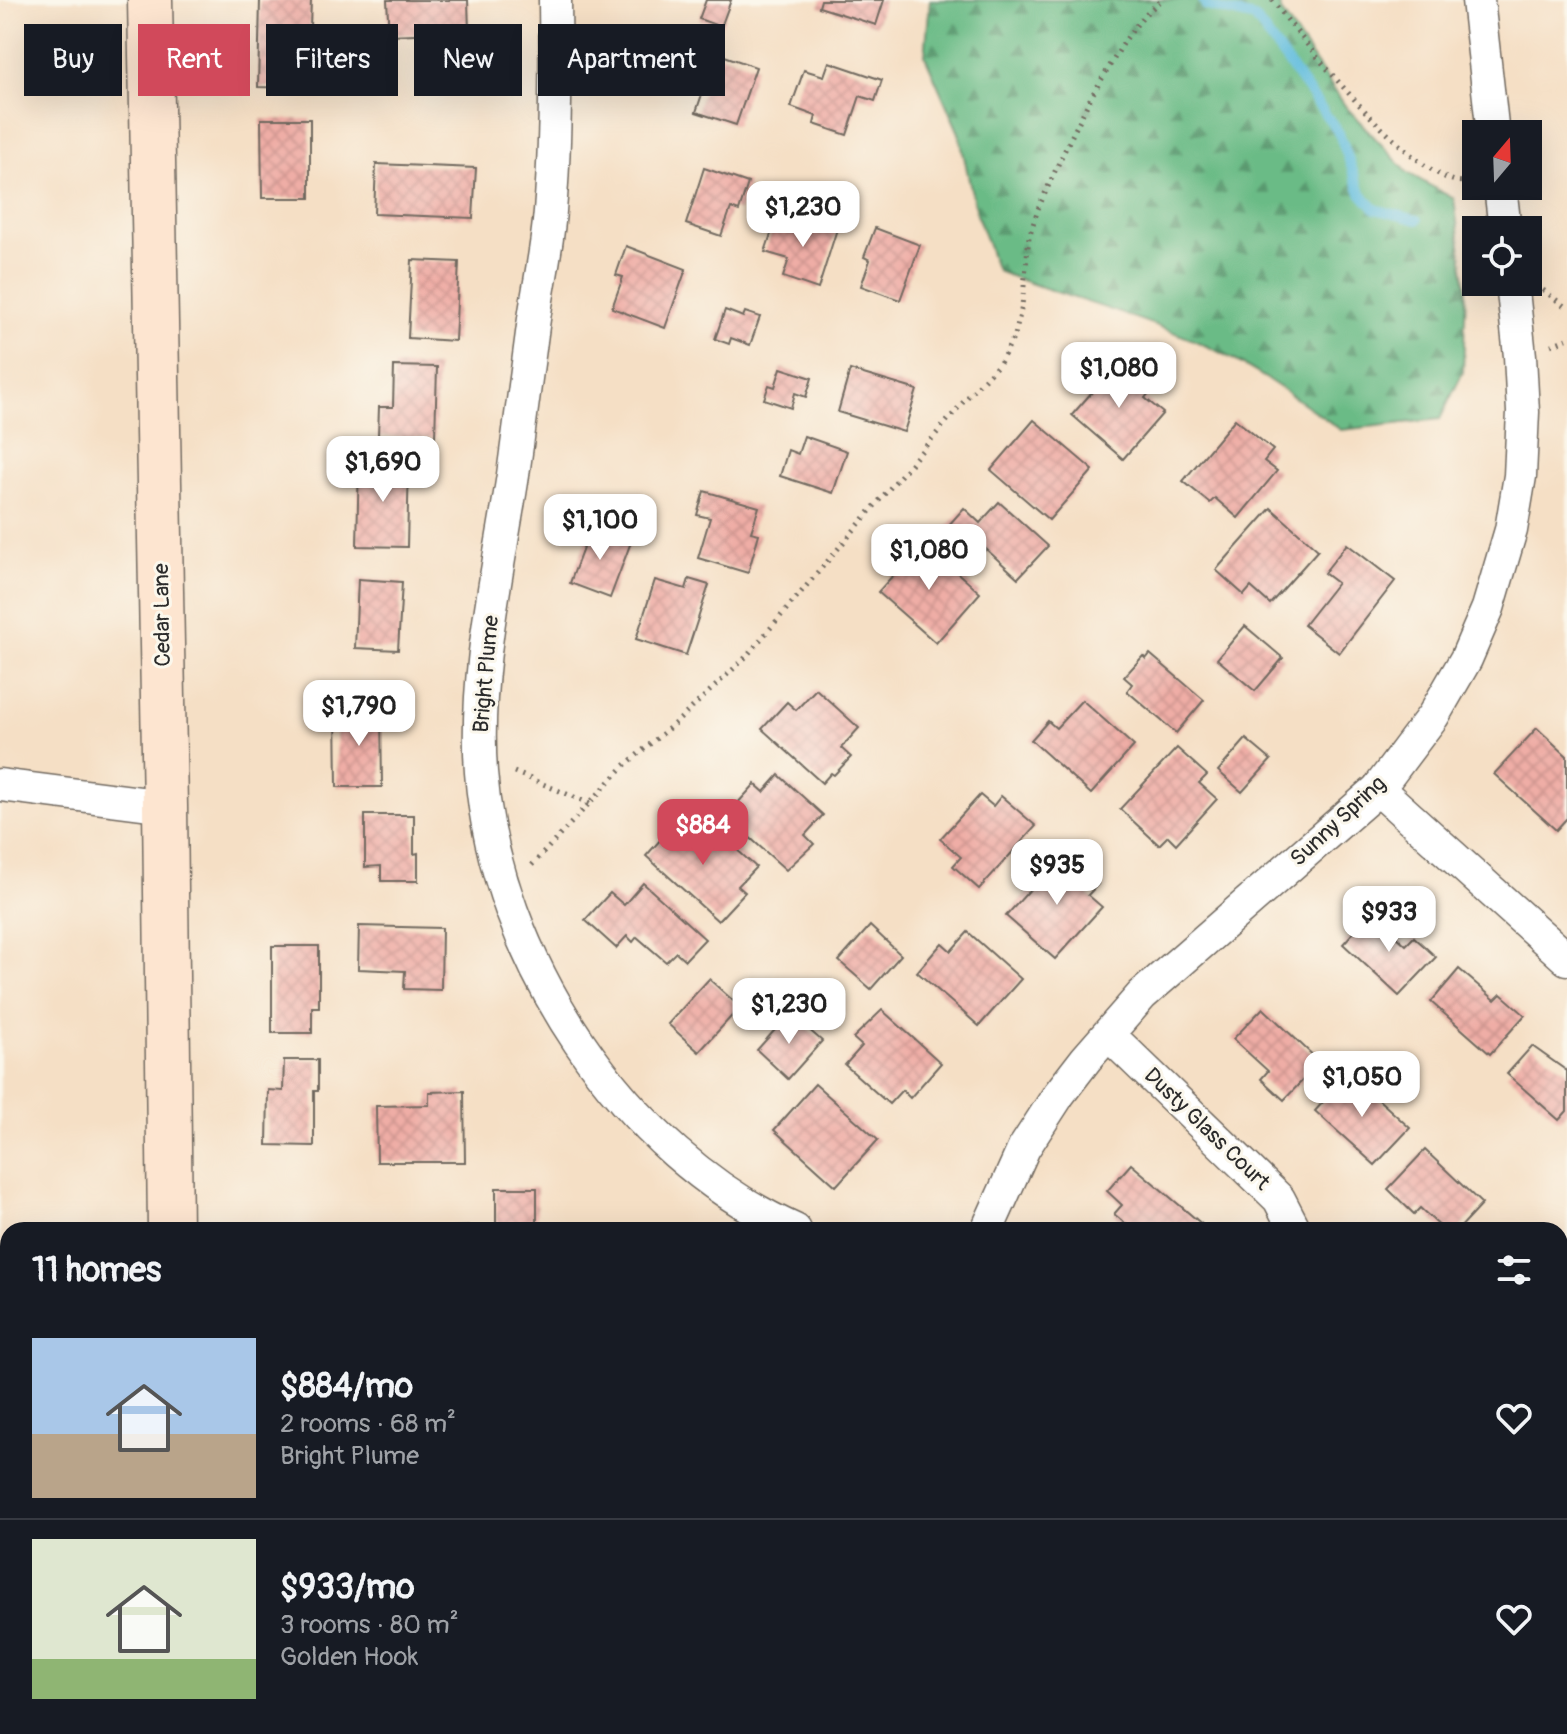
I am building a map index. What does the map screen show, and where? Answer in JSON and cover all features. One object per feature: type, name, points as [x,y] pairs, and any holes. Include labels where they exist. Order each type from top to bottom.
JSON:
[{"type":"main road","name":"Cedar Lane","points":[[150,0],[170,1222]]},
{"type":"street","name":"Bright Plume","points":[[555,0],[556,97],[550,214],[482,677],[481,775],[489,832],[527,948],[556,1008],[596,1066],[654,1135],[704,1174],[778,1222]]},
{"type":"street","points":[[1478,0],[1491,120]]},
{"type":"street","name":"Sunny Spring","points":[[991,1222],[1024,1148],[1059,1094],[1142,995],[1378,789],[1433,716],[1466,659],[1488,608],[1511,530],[1520,476],[1523,412],[1514,296]]},
{"type":"street","points":[[0,785],[165,806]]},
{"type":"street","points":[[1378,789],[1567,959]]},
{"type":"street","name":"Dusty Glass Court","points":[[1109,1035],[1279,1199],[1291,1222]]},
{"type":"path","points":[[507,892],[624,766],[744,659],[1000,363],[1015,335],[1022,306],[1029,237],[1038,209],[1091,97],[1144,15],[1162,0]]},
{"type":"path","points":[[1272,0],[1338,79],[1410,155],[1452,181],[1462,181]]},
{"type":"path","points":[[481,775],[514,772],[591,804]]},
{"type":"green space","points":[[930,0],[1277,0],[1282,13],[1346,107],[1408,173],[1454,199],[1462,259],[1462,296],[1466,296],[1463,372],[1440,419],[1341,430],[1255,372],[1200,343],[997,271],[976,212],[959,133],[925,56]]},
{"type":"building","points":[[260,0],[311,0],[310,24],[266,24],[266,87],[258,87]]},
{"type":"building","points":[[387,0],[468,0],[469,24],[414,24],[414,34],[398,35],[398,24],[388,24]]},
{"type":"building","points":[[706,0],[731,0],[722,24],[699,19]]},
{"type":"building","points":[[821,0],[884,0],[876,25],[819,7]]},
{"type":"building","points":[[725,56],[756,67],[736,125],[696,112],[701,96],[725,96]]},
{"type":"building","points":[[829,62],[882,80],[875,101],[860,96],[847,135],[814,124],[816,116],[791,107],[804,70],[824,76]]},
{"type":"building","points":[[261,119],[310,119],[310,198],[262,198]]},
{"type":"building","points":[[376,164],[476,168],[473,218],[374,214]]},
{"type":"building","points":[[704,168],[748,183],[739,211],[731,208],[721,236],[686,224]]},
{"type":"building","points":[[792,214],[837,229],[818,289],[783,277],[789,259],[765,252],[775,222],[788,226]]},
{"type":"building","points":[[875,228],[920,245],[900,300],[861,286],[870,260],[864,257]]},
{"type":"building","points":[[626,246],[686,269],[665,328],[612,308],[623,277],[616,275]]},
{"type":"building","points":[[412,260],[459,262],[455,341],[408,338]]},
{"type":"building","points":[[725,310],[743,317],[745,312],[760,317],[750,345],[731,338],[729,344],[715,339]]},
{"type":"building","points":[[1121,359],[1153,388],[1145,398],[1163,413],[1123,459],[1072,415]]},
{"type":"building","points":[[394,366],[437,367],[435,438],[378,436],[379,407],[393,407]]},
{"type":"building","points":[[781,368],[812,378],[806,397],[795,393],[791,408],[764,399],[769,385],[775,387]]},
{"type":"building","points":[[850,370],[917,390],[904,432],[838,412]]},
{"type":"building","points":[[1235,419],[1273,450],[1264,461],[1277,471],[1238,518],[1215,498],[1210,503],[1183,481]]},
{"type":"building","points":[[1034,420],[1093,470],[1049,520],[991,470]]},
{"type":"building","points":[[804,436],[847,451],[833,493],[780,476],[788,450],[798,454]]},
{"type":"building","points":[[359,460],[409,461],[407,547],[357,546]]},
{"type":"building","points":[[704,491],[759,507],[751,532],[759,534],[748,573],[698,558],[710,518],[697,515]]},
{"type":"building","points":[[999,502],[1048,546],[1018,578],[986,549],[972,565],[939,536],[964,508],[980,523]]},
{"type":"building","points":[[1271,508],[1318,550],[1270,604],[1251,587],[1244,595],[1216,570]]},
{"type":"building","points":[[591,527],[631,542],[610,598],[570,583]]},
{"type":"building","points":[[923,542],[980,593],[936,643],[878,592]]},
{"type":"building","points":[[1347,544],[1395,581],[1339,653],[1304,625],[1337,583],[1324,573]]},
{"type":"building","points":[[358,579],[402,582],[398,650],[355,648]]},
{"type":"building","points":[[689,579],[709,585],[686,655],[636,639],[655,580],[686,589]]},
{"type":"building","points":[[1245,626],[1283,658],[1255,691],[1217,659]]},
{"type":"building","points":[[1150,654],[1204,700],[1176,733],[1127,691],[1132,684],[1124,677],[1143,656],[1146,659]]},
{"type":"building","points":[[816,689],[859,728],[841,748],[851,757],[822,783],[762,729],[787,702],[796,710]]},
{"type":"building","points":[[1082,700],[1134,746],[1091,794],[1031,740],[1048,721],[1056,728]]},
{"type":"building","points":[[336,710],[381,710],[382,787],[337,787]]},
{"type":"building","points":[[1537,728],[1567,756],[1567,818],[1556,830],[1494,774]]},
{"type":"building","points":[[1246,739],[1271,760],[1242,792],[1218,771]]},
{"type":"building","points":[[1177,748],[1207,775],[1199,783],[1217,799],[1176,844],[1168,836],[1159,845],[1120,809]]},
{"type":"building","points":[[779,775],[823,815],[805,835],[814,844],[786,870],[726,816],[755,784],[764,792]]},
{"type":"building","points":[[980,795],[993,806],[1001,796],[1036,826],[979,889],[953,866],[961,857],[940,839]]},
{"type":"building","points":[[365,815],[414,815],[418,881],[381,881],[381,866],[365,867]]},
{"type":"building","points":[[678,820],[700,840],[712,827],[756,867],[738,886],[745,892],[718,921],[646,856]]},
{"type":"building","points":[[1063,853],[1098,884],[1088,895],[1102,907],[1055,959],[1006,916]]},
{"type":"building","points":[[643,883],[705,939],[685,960],[676,952],[666,962],[637,937],[633,942],[627,936],[616,948],[585,920],[610,893],[624,905]]},
{"type":"building","points":[[1371,913],[1406,945],[1414,937],[1436,957],[1399,996],[1343,944]]},
{"type":"building","points":[[359,926],[442,928],[441,990],[404,989],[405,971],[358,969]]},
{"type":"building","points":[[870,926],[901,955],[871,989],[839,961]]},
{"type":"building","points":[[968,932],[1021,979],[979,1026],[917,972],[942,943],[951,951]]},
{"type":"building","points":[[272,946],[319,946],[319,1007],[312,1007],[312,1033],[272,1033]]},
{"type":"building","points":[[1459,969],[1495,1000],[1501,994],[1525,1015],[1490,1054],[1431,1002]]},
{"type":"building","points":[[709,979],[740,1007],[699,1052],[668,1024]]},
{"type":"building","points":[[1263,1008],[1320,1062],[1284,1100],[1261,1079],[1268,1071],[1233,1039]]},
{"type":"building","points":[[882,1010],[941,1063],[910,1098],[902,1090],[889,1104],[845,1065],[862,1046],[853,1038]]},
{"type":"building","points":[[790,1013],[822,1041],[788,1079],[757,1050]]},
{"type":"building","points":[[1532,1046],[1567,1071],[1567,1111],[1559,1120],[1507,1074]]},
{"type":"building","points":[[284,1060],[318,1060],[318,1091],[314,1091],[314,1146],[267,1145],[268,1090],[283,1091]]},
{"type":"building","points":[[1349,1073],[1410,1128],[1375,1165],[1315,1111]]},
{"type":"building","points":[[815,1084],[878,1140],[836,1186],[774,1130]]},
{"type":"building","points":[[464,1091],[465,1162],[377,1162],[376,1106],[429,1105],[429,1092]]},
{"type":"building","points":[[1425,1150],[1482,1204],[1465,1222],[1435,1222],[1420,1208],[1414,1214],[1388,1189]]},
{"type":"building","points":[[1131,1164],[1199,1222],[1124,1222],[1114,1214],[1122,1205],[1107,1191]]},
{"type":"building","points":[[496,1188],[537,1188],[537,1222],[496,1222]]},
{"type":"waterway","points":[[1203,0],[1206,6],[1255,18],[1339,133],[1361,193],[1375,209],[1417,220]]}]
